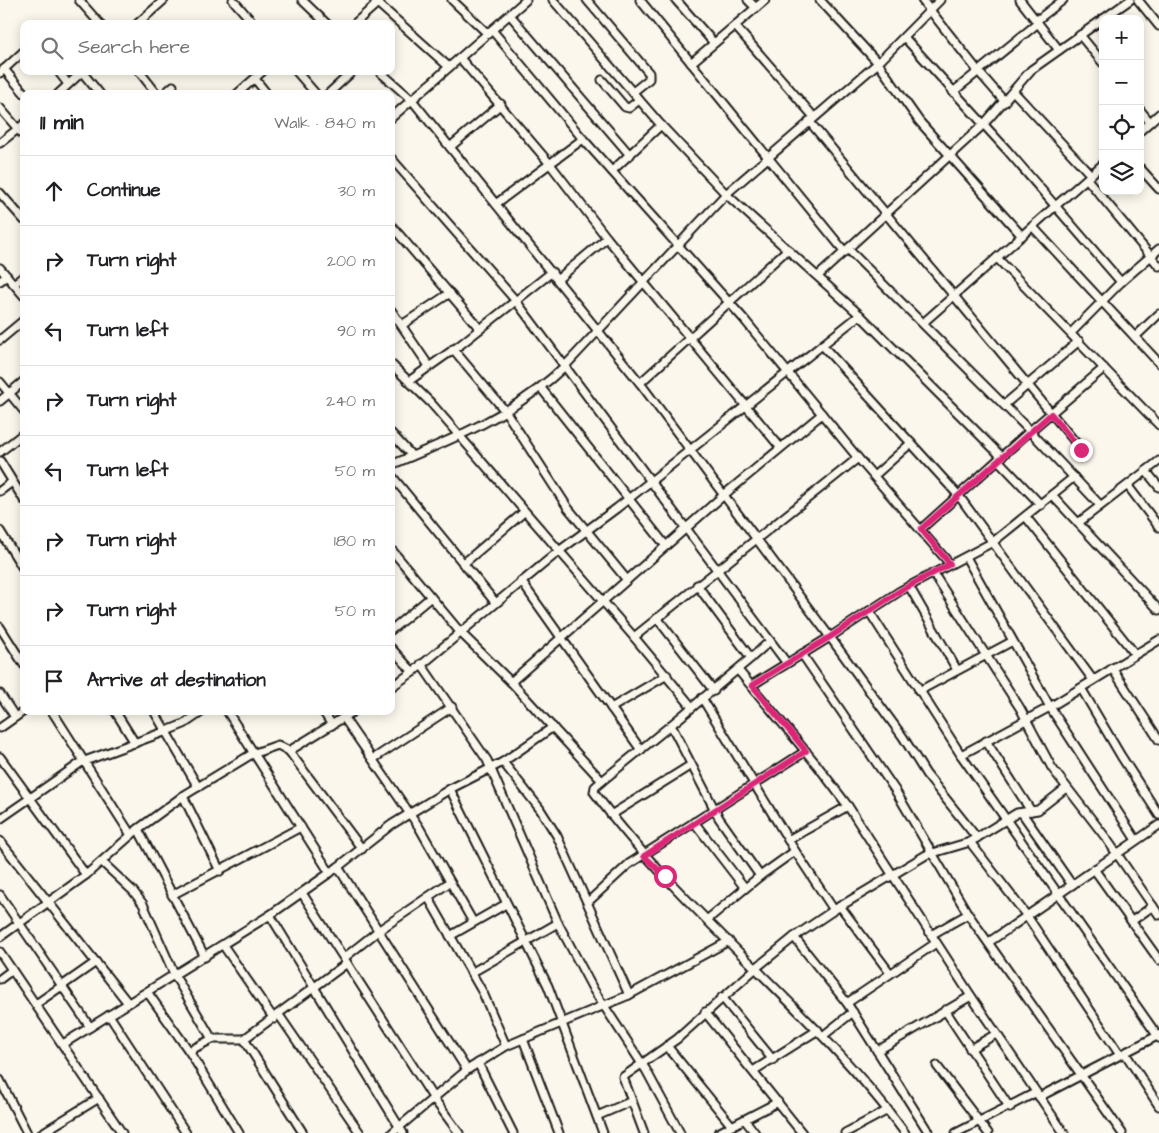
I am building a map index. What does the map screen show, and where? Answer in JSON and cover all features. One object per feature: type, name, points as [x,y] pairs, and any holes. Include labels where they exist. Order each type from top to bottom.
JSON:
[{"type":"street","points":[[79,0],[96,20]]},
{"type":"street","points":[[233,0],[250,20]]},
{"type":"street","points":[[302,0],[323,20]]},
{"type":"street","points":[[452,0],[490,32],[677,246],[729,302],[858,458],[950,564]]},
{"type":"street","points":[[553,0],[661,126],[726,194],[860,315],[1000,458],[1041,505]]},
{"type":"street","points":[[587,0],[649,73],[649,79],[632,92]]},
{"type":"street","points":[[640,0],[846,251],[923,324],[1030,431],[1100,505]]},
{"type":"street","points":[[676,0],[714,43]]},
{"type":"street","points":[[748,0],[756,8]]},
{"type":"street","points":[[691,63],[736,27],[765,0]]},
{"type":"street","points":[[820,0],[878,64],[919,121],[1022,236]]},
{"type":"street","points":[[922,0],[978,72],[1005,102]]},
{"type":"street","points":[[395,463],[459,436],[506,412],[541,388],[726,194],[878,64],[940,0]]},
{"type":"street","points":[[1020,0],[1059,50]]},
{"type":"street","points":[[953,92],[1063,0]]},
{"type":"street","points":[[1109,15],[1130,0]]},
{"type":"street","points":[[1138,0],[1159,26]]},
{"type":"street","points":[[141,20],[159,1]]},
{"type":"street","points":[[358,20],[377,1],[449,67]]},
{"type":"street","points":[[395,115],[524,1]]},
{"type":"street","points":[[510,15],[630,155]]},
{"type":"street","points":[[818,276],[984,124],[1014,92],[1031,70],[1099,22]]},
{"type":"street","points":[[736,27],[812,119],[885,215],[1081,450]]},
{"type":"street","points":[[1080,35],[1101,60]]},
{"type":"street","points":[[904,37],[984,124],[1121,282]]},
{"type":"street","points":[[20,55],[2,71],[21,90]]},
{"type":"street","points":[[460,58],[501,104],[607,238],[780,448]]},
{"type":"street","points":[[61,75],[68,84]]},
{"type":"street","points":[[62,90],[79,75]]},
{"type":"street","points":[[85,75],[97,90]]},
{"type":"street","points":[[142,75],[154,90]]},
{"type":"street","points":[[242,90],[258,75]]},
{"type":"street","points":[[300,75],[313,90]]},
{"type":"street","points":[[332,90],[349,75]]},
{"type":"street","points":[[384,75],[412,100],[497,203],[640,383],[757,537],[903,737],[926,774],[978,838]]},
{"type":"street","points":[[254,79],[264,90]]},
{"type":"street","points":[[602,80],[625,108],[629,108],[639,100]]},
{"type":"street","points":[[168,90],[173,86]]},
{"type":"street","points":[[1014,92],[1089,177],[1159,266]]},
{"type":"street","points":[[450,147],[501,104]]},
{"type":"street","points":[[0,108],[20,131]]},
{"type":"street","points":[[1144,127],[1159,114]]},
{"type":"street","points":[[1144,115],[1150,122]]},
{"type":"street","points":[[612,171],[661,126]]},
{"type":"street","points":[[0,143],[18,129]]},
{"type":"street","points":[[497,203],[584,139]]},
{"type":"street","points":[[395,163],[516,302],[652,480],[786,662]]},
{"type":"street","points":[[923,324],[1099,168]]},
{"type":"street","points":[[1144,172],[1159,189]]},
{"type":"street","points":[[0,193],[20,216]]},
{"type":"street","points":[[1033,226],[1159,363]]},
{"type":"street","points":[[395,230],[480,329]]},
{"type":"street","points":[[558,279],[607,238]]},
{"type":"street","points":[[640,383],[788,249]]},
{"type":"street","points":[[1071,333],[1121,282],[1159,249]]},
{"type":"street","points":[[997,258],[1159,425]]},
{"type":"street","points":[[0,268],[20,291]]},
{"type":"street","points":[[408,381],[454,349],[552,272]]},
{"type":"street","points":[[0,281],[7,276]]},
{"type":"street","points":[[14,284],[20,279]]},
{"type":"street","points":[[402,325],[450,293]]},
{"type":"street","points":[[1135,337],[1159,314]]},
{"type":"street","points":[[395,684],[413,672],[420,664],[521,581],[629,499],[690,448],[860,315]]},
{"type":"street","points":[[395,317],[429,366]]},
{"type":"street","points":[[0,340],[20,323]]},
{"type":"street","points":[[1004,405],[1079,341]]},
{"type":"street","points":[[822,345],[959,496],[1094,680]]},
{"type":"street","points":[[454,349],[506,412],[560,498],[627,580]]},
{"type":"street","points":[[395,368],[435,407],[524,512],[604,601],[692,707]]},
{"type":"street","points":[[921,529],[1030,431],[1104,368]]},
{"type":"street","points":[[0,382],[20,406]]},
{"type":"street","points":[[0,401],[20,384]]},
{"type":"street","points":[[541,388],[666,546]]},
{"type":"street","points":[[511,682],[725,494],[822,414]]},
{"type":"street","points":[[395,437],[412,456]]},
{"type":"street","points":[[0,452],[20,438]]},
{"type":"street","points":[[874,476],[911,443]]},
{"type":"street","points":[[634,637],[858,458]]},
{"type":"street","points":[[1078,523],[1159,460]]},
{"type":"street","points":[[0,461],[20,494]]},
{"type":"street","points":[[1146,471],[1159,487]]},
{"type":"street","points":[[752,685],[909,586],[993,542],[1074,477]]},
{"type":"street","points":[[395,480],[495,602]]},
{"type":"street","points":[[0,491],[12,482]]},
{"type":"street","points":[[1128,486],[1159,527]]},
{"type":"street","points":[[1052,495],[1159,610]]},
{"type":"street","points":[[463,564],[524,512]]},
{"type":"street","points":[[1026,517],[1135,654]]},
{"type":"street","points":[[0,531],[20,564]]},
{"type":"street","points":[[395,554],[460,632],[511,682],[602,781]]},
{"type":"street","points":[[966,557],[1012,642],[1050,706],[1136,840]]},
{"type":"street","points":[[933,573],[1026,719],[1046,759],[1117,854],[1159,915]]},
{"type":"street","points":[[521,581],[640,750]]},
{"type":"street","points":[[697,586],[751,658]]},
{"type":"street","points":[[909,586],[958,670]]},
{"type":"street","points":[[395,627],[431,597]]},
{"type":"street","points":[[869,611],[961,755],[1158,1037],[956,1133]]},
{"type":"street","points":[[657,618],[714,691]]},
{"type":"street","points":[[0,627],[20,659]]},
{"type":"street","points":[[961,755],[1081,688],[1159,640]]},
{"type":"street","points":[[770,641],[714,691],[702,698],[602,781],[594,792],[644,856],[821,1032],[888,1110],[905,1133]]},
{"type":"street","points":[[920,691],[1012,642]]},
{"type":"street","points":[[395,652],[413,672]]},
{"type":"street","points":[[802,654],[895,790],[968,914],[990,942],[1122,1133]]},
{"type":"street","points":[[420,664],[452,708],[490,767],[558,923],[604,1007],[641,1063],[680,1133]]},
{"type":"street","points":[[1112,668],[1159,740]]},
{"type":"street","points":[[738,670],[806,751],[848,806],[996,1034],[1064,1133]]},
{"type":"street","points":[[611,708],[667,675]]},
{"type":"street","points":[[1081,688],[1121,756],[1159,815]]},
{"type":"street","points":[[0,694],[15,717]]},
{"type":"street","points":[[702,698],[795,851],[837,908],[890,973]]},
{"type":"street","points":[[373,759],[452,708]]},
{"type":"street","points":[[0,728],[20,714]]},
{"type":"street","points":[[54,715],[82,762],[131,835]]},
{"type":"street","points":[[118,715],[135,743]]},
{"type":"street","points":[[156,715],[164,732],[198,787]]},
{"type":"street","points":[[0,819],[82,762],[184,724],[197,715]]},
{"type":"street","points":[[229,715],[252,754],[330,873]]},
{"type":"street","points":[[325,715],[332,725]]},
{"type":"street","points":[[288,751],[348,715]]},
{"type":"street","points":[[344,718],[410,813],[473,922]]},
{"type":"street","points":[[671,725],[715,810],[760,876]]},
{"type":"street","points":[[63,1044],[206,957],[270,915],[338,868],[383,830],[450,789],[503,762],[553,727]]},
{"type":"street","points":[[986,741],[1031,811]]},
{"type":"street","points":[[0,937],[86,875],[138,829],[183,796],[252,754],[278,745],[288,751],[362,849]]},
{"type":"street","points":[[588,902],[624,868],[806,751]]},
{"type":"street","points":[[0,757],[86,875]]},
{"type":"street","points":[[503,762],[550,823],[588,902],[629,995]]},
{"type":"street","points":[[611,815],[691,765]]},
{"type":"street","points":[[644,1133],[623,1077],[667,1046],[756,968],[794,937],[891,874],[931,852],[970,842],[1017,813],[1038,810],[1066,788]]},
{"type":"street","points":[[450,789],[548,986],[603,1133]]},
{"type":"street","points":[[183,796],[220,871]]},
{"type":"street","points":[[788,840],[848,806]]},
{"type":"street","points":[[1022,813],[1072,886]]},
{"type":"street","points":[[694,822],[745,888]]},
{"type":"street","points":[[990,942],[1159,824]]},
{"type":"street","points":[[172,895],[301,828]]},
{"type":"street","points":[[138,829],[206,957]]},
{"type":"street","points":[[0,841],[128,1003]]},
{"type":"street","points":[[970,842],[1027,916],[1159,1106]]},
{"type":"street","points":[[708,919],[760,876],[795,851]]},
{"type":"street","points":[[102,862],[134,891],[143,904],[175,976],[212,1039]]},
{"type":"street","points":[[338,868],[467,1070]]},
{"type":"street","points":[[1094,869],[1159,960]]},
{"type":"street","points":[[189,1052],[212,1039],[244,1039],[277,1017],[346,961],[378,931],[450,882]]},
{"type":"street","points":[[302,893],[434,1099],[459,1133]]},
{"type":"street","points":[[0,895],[90,1027]]},
{"type":"street","points":[[428,897],[490,1007],[506,1046]]},
{"type":"street","points":[[450,936],[506,904]]},
{"type":"street","points":[[1132,921],[1153,906]]},
{"type":"street","points":[[931,935],[968,914]]},
{"type":"street","points":[[270,915],[401,1130]]},
{"type":"street","points":[[471,974],[558,923]]},
{"type":"street","points":[[794,937],[847,1003],[929,1133]]},
{"type":"street","points":[[392,1133],[401,1130],[467,1070],[506,1046],[604,1007],[729,941]]},
{"type":"street","points":[[847,1003],[936,943]]},
{"type":"street","points":[[223,945],[360,1133]]},
{"type":"street","points":[[0,952],[122,1133]]},
{"type":"street","points":[[36,1004],[96,962]]},
{"type":"street","points":[[0,978],[12,970]]},
{"type":"street","points":[[148,993],[189,1052],[239,1133]]},
{"type":"street","points":[[877,1051],[971,996]]},
{"type":"street","points":[[722,997],[773,1060]]},
{"type":"street","points":[[945,1010],[1010,1108]]},
{"type":"street","points":[[705,1012],[802,1133]]},
{"type":"street","points":[[753,1070],[853,1012]]},
{"type":"street","points":[[109,1015],[186,1133]]},
{"type":"street","points":[[970,1048],[996,1034]]},
{"type":"street","points":[[244,1039],[302,1133]]},
{"type":"street","points":[[523,1039],[559,1133]]},
{"type":"street","points":[[667,1046],[732,1126]]},
{"type":"street","points":[[478,1062],[513,1133]]},
{"type":"street","points":[[937,1066],[988,1133]]},
{"type":"street","points":[[0,1080],[27,1133]]},
{"type":"street","points":[[42,1133],[55,1130],[99,1098]]},
{"type":"street","points":[[597,1116],[632,1101]]},
{"type":"street","points":[[718,1133],[778,1102]]},
{"type":"street","points":[[845,1133],[854,1131],[888,1110]]},
{"type":"street","points":[[745,1120],[755,1133]]},
{"type":"route","points":[[665,876],[644,856],[806,751],[752,685],[786,662],[818,645],[885,600],[950,564],[921,529],[1051,414],[1081,450]]}]
